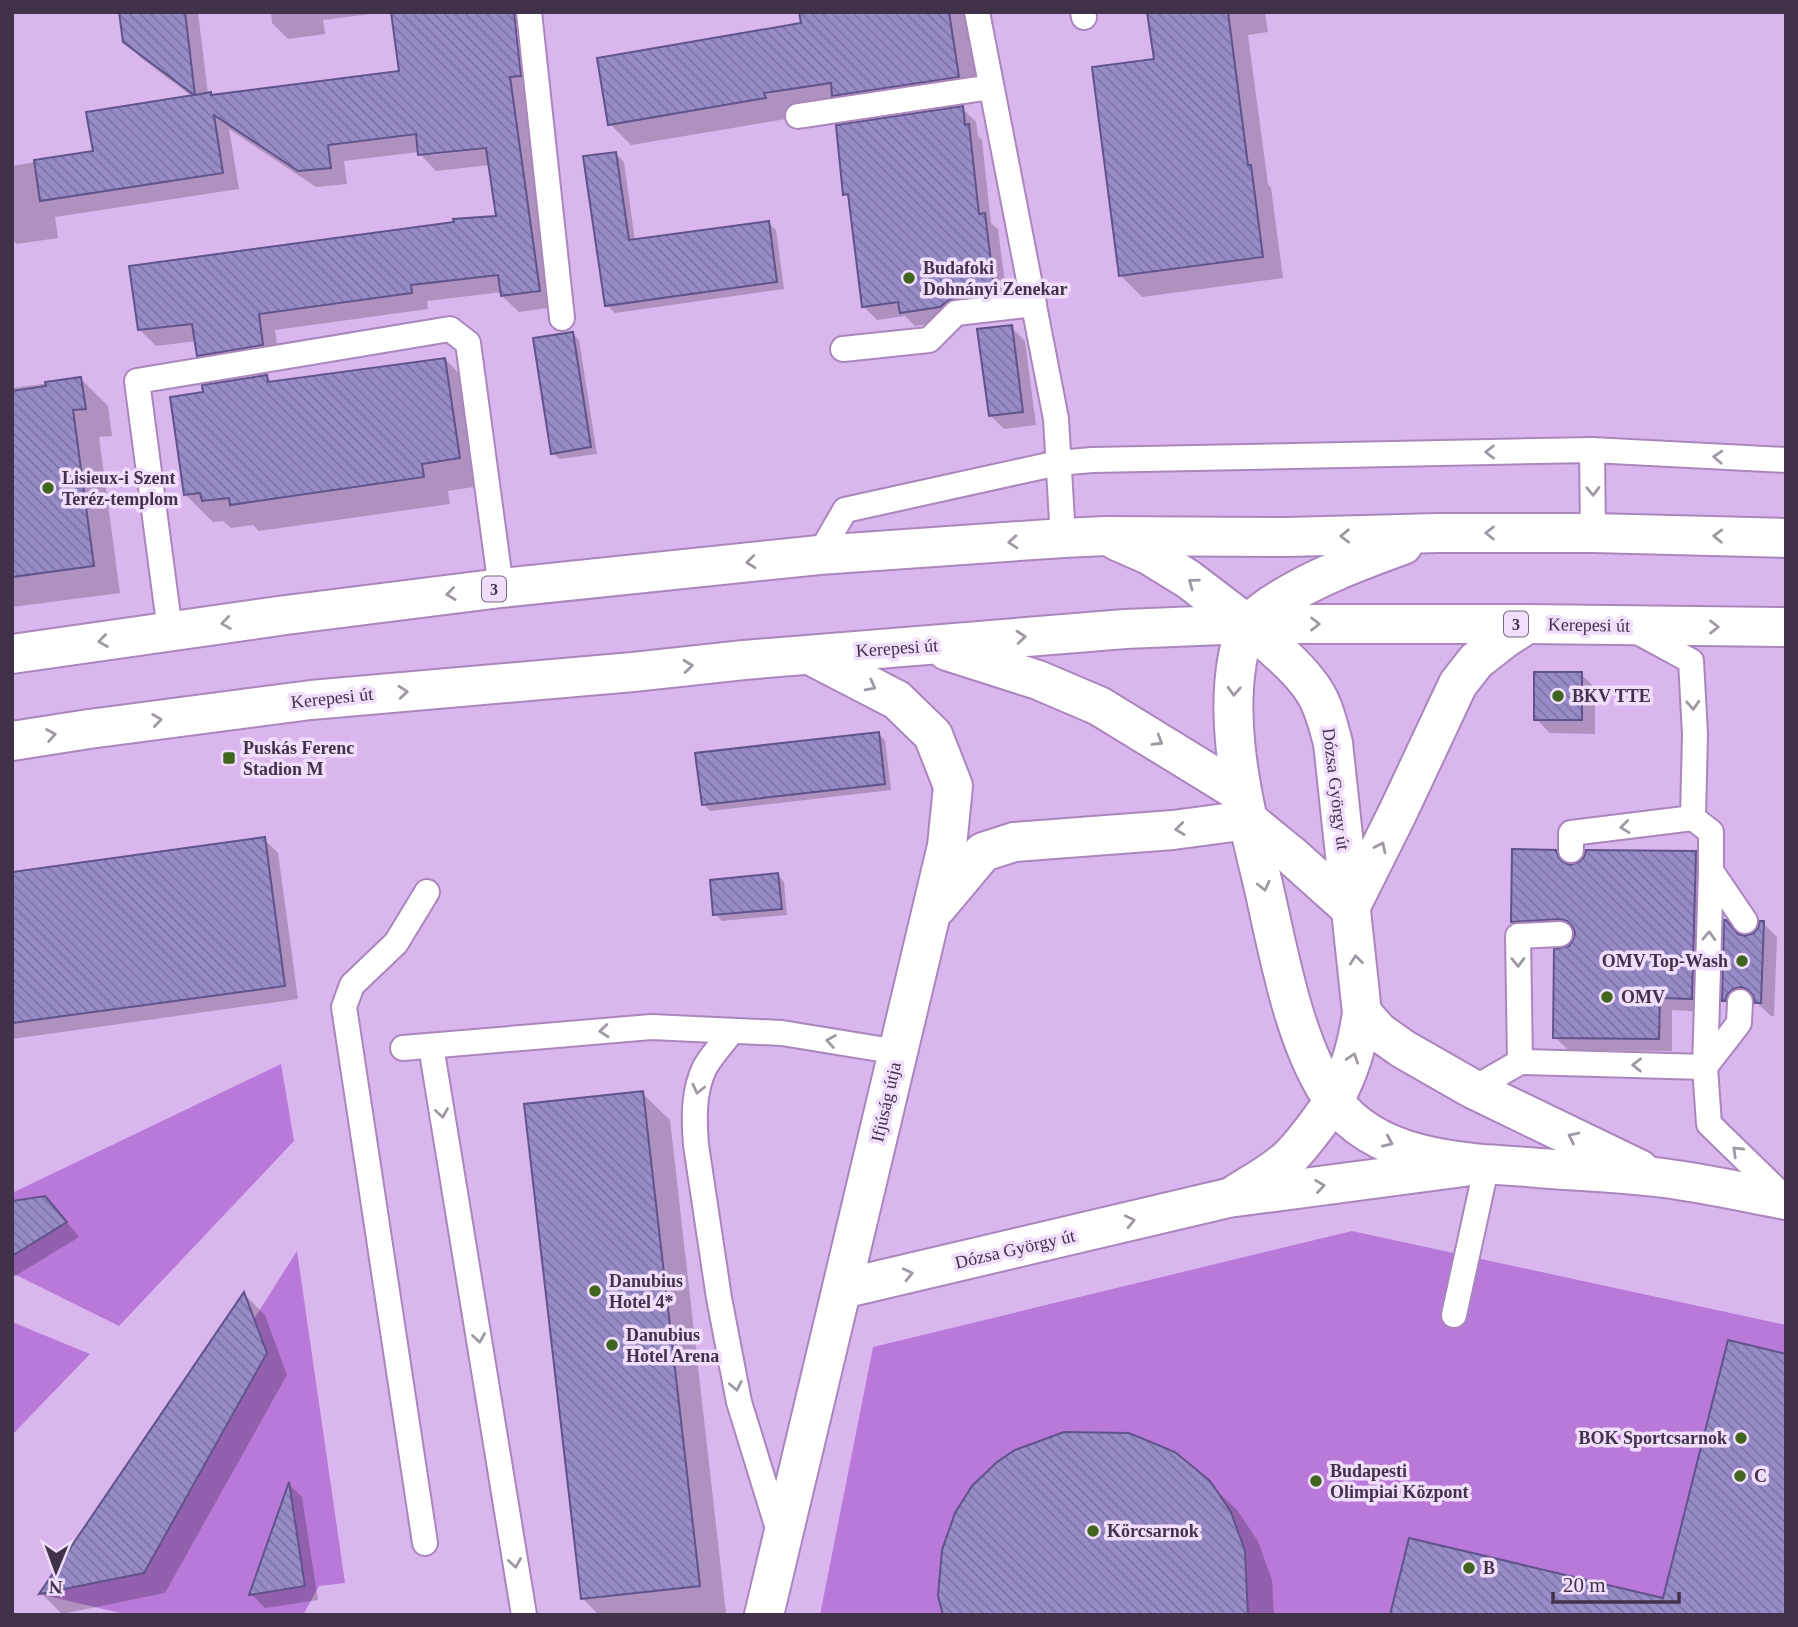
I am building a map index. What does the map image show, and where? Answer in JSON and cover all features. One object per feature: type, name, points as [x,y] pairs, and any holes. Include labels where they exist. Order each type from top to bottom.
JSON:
[{"type":"main road","points":[[1106,536],[1149,555],[1188,579],[1247,624],[1299,588],[1354,563],[1438,533]]},
{"type":"main road","name":"3","points":[[12,654],[501,588],[819,555],[1063,538],[1593,533],[1786,538]]},
{"type":"main road","name":"Kerepesi út","points":[[12,741],[311,700],[810,654],[1125,629],[1247,624],[1786,627]]},
{"type":"main road","name":"Dózsa György út","points":[[1657,1177],[1474,1089],[1403,1049],[1379,1032],[1362,1013],[1333,743],[1325,714],[1315,692],[1295,667],[1247,624],[1240,642],[1234,700],[1245,806],[1290,998],[1302,1036],[1315,1068],[1334,1101],[1348,1116],[1380,1139],[1439,1158],[1657,1177],[1786,1200]]},
{"type":"main road","points":[[929,645],[1038,680],[1099,706],[1245,806],[1350,908],[1458,684],[1476,661],[1527,624]]},
{"type":"main road","name":"Ifjúság útja","points":[[764,1615],[947,846],[953,786],[933,735],[897,700],[810,654]]},
{"type":"main road","points":[[931,914],[983,852],[1014,842],[1173,830],[1245,806]]},
{"type":"main road","points":[[1334,1101],[1355,1053],[1362,1013]]},
{"type":"main road","name":"Dózsa György út","points":[[1228,1198],[1268,1175],[1290,1157],[1314,1130],[1334,1101]]},
{"type":"main road","name":"Dózsa György út","points":[[842,1289],[1228,1198],[1487,1164]]},
{"type":"lane","points":[[529,12],[562,318]]},
{"type":"lane","points":[[977,12],[1056,419],[1063,538]]},
{"type":"lane","points":[[798,116],[991,87]]},
{"type":"lane","points":[[843,349],[929,340],[956,313],[1034,304]]},
{"type":"lane","points":[[170,631],[137,382],[450,329],[468,343],[501,588]]},
{"type":"lane","points":[[1592,450],[1593,533]]},
{"type":"lane","points":[[819,555],[845,510],[1058,463],[1312,454],[1592,450],[1786,460]]},
{"type":"lane","points":[[1627,626],[1691,661],[1695,734],[1693,818]]},
{"type":"lane","points":[[1571,850],[1571,833],[1693,818],[1711,832],[1705,1067],[1709,1124],[1786,1200]]},
{"type":"lane","points":[[1711,871],[1745,921]]},
{"type":"lane","points":[[425,1543],[344,1007],[352,985],[396,943],[427,892]]},
{"type":"lane","points":[[1520,1062],[1518,936],[1560,934]]},
{"type":"lane","points":[[1705,1067],[1739,1023],[1740,1002]]},
{"type":"lane","points":[[403,1048],[651,1027],[782,1033],[898,1052]]},
{"type":"lane","points":[[732,1031],[706,1066],[698,1084],[694,1120],[696,1145],[719,1298],[739,1402],[782,1540]]},
{"type":"lane","points":[[431,1046],[524,1615]]},
{"type":"lane","points":[[1474,1089],[1520,1062],[1705,1067]]},
{"type":"lane","points":[[1454,1315],[1487,1164]]},
{"type":"shaded area","points":[[281,1064],[294,1141],[119,1326],[12,1273],[12,1256],[45,1197],[12,1201],[12,1193]]},
{"type":"shaded area","name":"Budapesti Olimpiai Központ","points":[[1352,1231],[1786,1325],[1786,1615],[820,1615],[873,1347]]},
{"type":"shaded area","points":[[297,1251],[345,1583],[319,1586],[303,1615],[129,1615],[39,1594],[144,1572],[267,1353],[254,1319]]},
{"type":"shaded area","points":[[12,1322],[90,1354],[12,1435]]},
{"type":"building","points":[[119,12],[185,12],[195,95],[211,92],[211,95],[399,71],[391,12],[514,12],[521,76],[510,77],[540,291],[501,296],[498,275],[411,285],[412,293],[259,314],[263,345],[197,356],[192,324],[138,330],[129,266],[454,222],[453,219],[496,216],[486,148],[418,155],[416,134],[328,145],[331,168],[298,171],[214,115],[223,173],[40,201],[34,160],[93,151],[86,112],[194,95],[123,42]]},
{"type":"building","points":[[799,12],[949,12],[959,77],[832,96],[831,83],[764,93],[766,98],[608,125],[597,58],[801,23]]},
{"type":"building","points":[[1147,12],[1228,12],[1263,257],[1119,276],[1092,67],[1154,59]]},
{"type":"building","points":[[963,106],[965,125],[969,124],[979,214],[985,213],[995,294],[954,298],[940,307],[900,313],[898,302],[862,307],[848,194],[843,195],[836,125]]},
{"type":"building","points":[[616,152],[629,240],[769,221],[777,282],[605,306],[583,156]]},
{"type":"building","points":[[1012,325],[1023,412],[989,416],[977,329]]},
{"type":"building","points":[[573,332],[591,447],[551,454],[533,338]]},
{"type":"building","points":[[445,358],[460,458],[422,464],[424,477],[230,505],[229,498],[202,501],[200,493],[184,495],[170,397],[203,392],[202,385],[267,375],[268,382]]},
{"type":"building","name":"Lisieux-i Szent Teréz-templom","points":[[81,377],[86,409],[73,410],[94,566],[12,577],[12,391],[46,386],[45,382]]},
{"type":"building","name":"BKV TTE","points":[[1534,672],[1582,672],[1582,720],[1534,720]]},
{"type":"building","points":[[879,732],[885,784],[702,805],[695,753]]},
{"type":"building","points":[[265,837],[285,986],[12,1023],[12,872]]},
{"type":"building","points":[[1512,849],[1556,850],[1559,858],[1570,865],[1579,862],[1586,850],[1696,851],[1692,999],[1660,998],[1659,1039],[1553,1038],[1554,949],[1569,946],[1575,933],[1567,921],[1560,919],[1511,922]]},
{"type":"building","points":[[778,873],[782,909],[713,915],[710,880]]},
{"type":"building","name":"OMV Top-Wash","points":[[1724,920],[1738,934],[1745,936],[1754,933],[1760,921],[1764,921],[1761,1003],[1755,1003],[1753,995],[1741,987],[1733,989],[1725,1001],[1722,1001]]},
{"type":"building","name":"Danubius Hotel Arena","points":[[643,1091],[700,1586],[581,1599],[524,1104]]},
{"type":"building","points":[[45,1196],[67,1222],[12,1256],[12,1201]]},
{"type":"building","points":[[244,1292],[267,1353],[144,1573],[39,1594]]},
{"type":"building","name":"BOK Sportcsarnok","points":[[1728,1340],[1786,1354],[1786,1615],[1390,1615],[1409,1538],[1663,1598]]},
{"type":"building","name":"Körcsarnok","points":[[1064,1432],[1129,1433],[1175,1452],[1210,1481],[1231,1512],[1245,1551],[1248,1615],[943,1615],[938,1596],[942,1550],[955,1513],[972,1486],[997,1462],[1015,1450]]},
{"type":"building","points":[[289,1482],[305,1586],[249,1595]]},
{"type":"place","name":"Budafoki Dohnányi Zenekar","points":[[909,278]]},
{"type":"place","name":"Lisieux-i Szent Teréz-templom","points":[[48,488]]},
{"type":"place","name":"BKV TTE","points":[[1558,696]]},
{"type":"place","name":"Puskás Ferenc Stadion M","points":[[229,758]]},
{"type":"place","name":"OMV Top-Wash","points":[[1742,961]]},
{"type":"place","name":"OMV","points":[[1607,997]]},
{"type":"place","name":"Danubius Hotel 4*","points":[[595,1291]]},
{"type":"place","name":"Danubius Hotel Arena","points":[[612,1345]]},
{"type":"place","name":"BOK Sportcsarnok","points":[[1741,1438]]},
{"type":"place","name":"C","points":[[1740,1476]]},
{"type":"place","name":"Budapesti Olimpiai Központ","points":[[1316,1481]]},
{"type":"place","name":"Körcsarnok","points":[[1093,1531]]},
{"type":"place","name":"B","points":[[1469,1568]]}]
